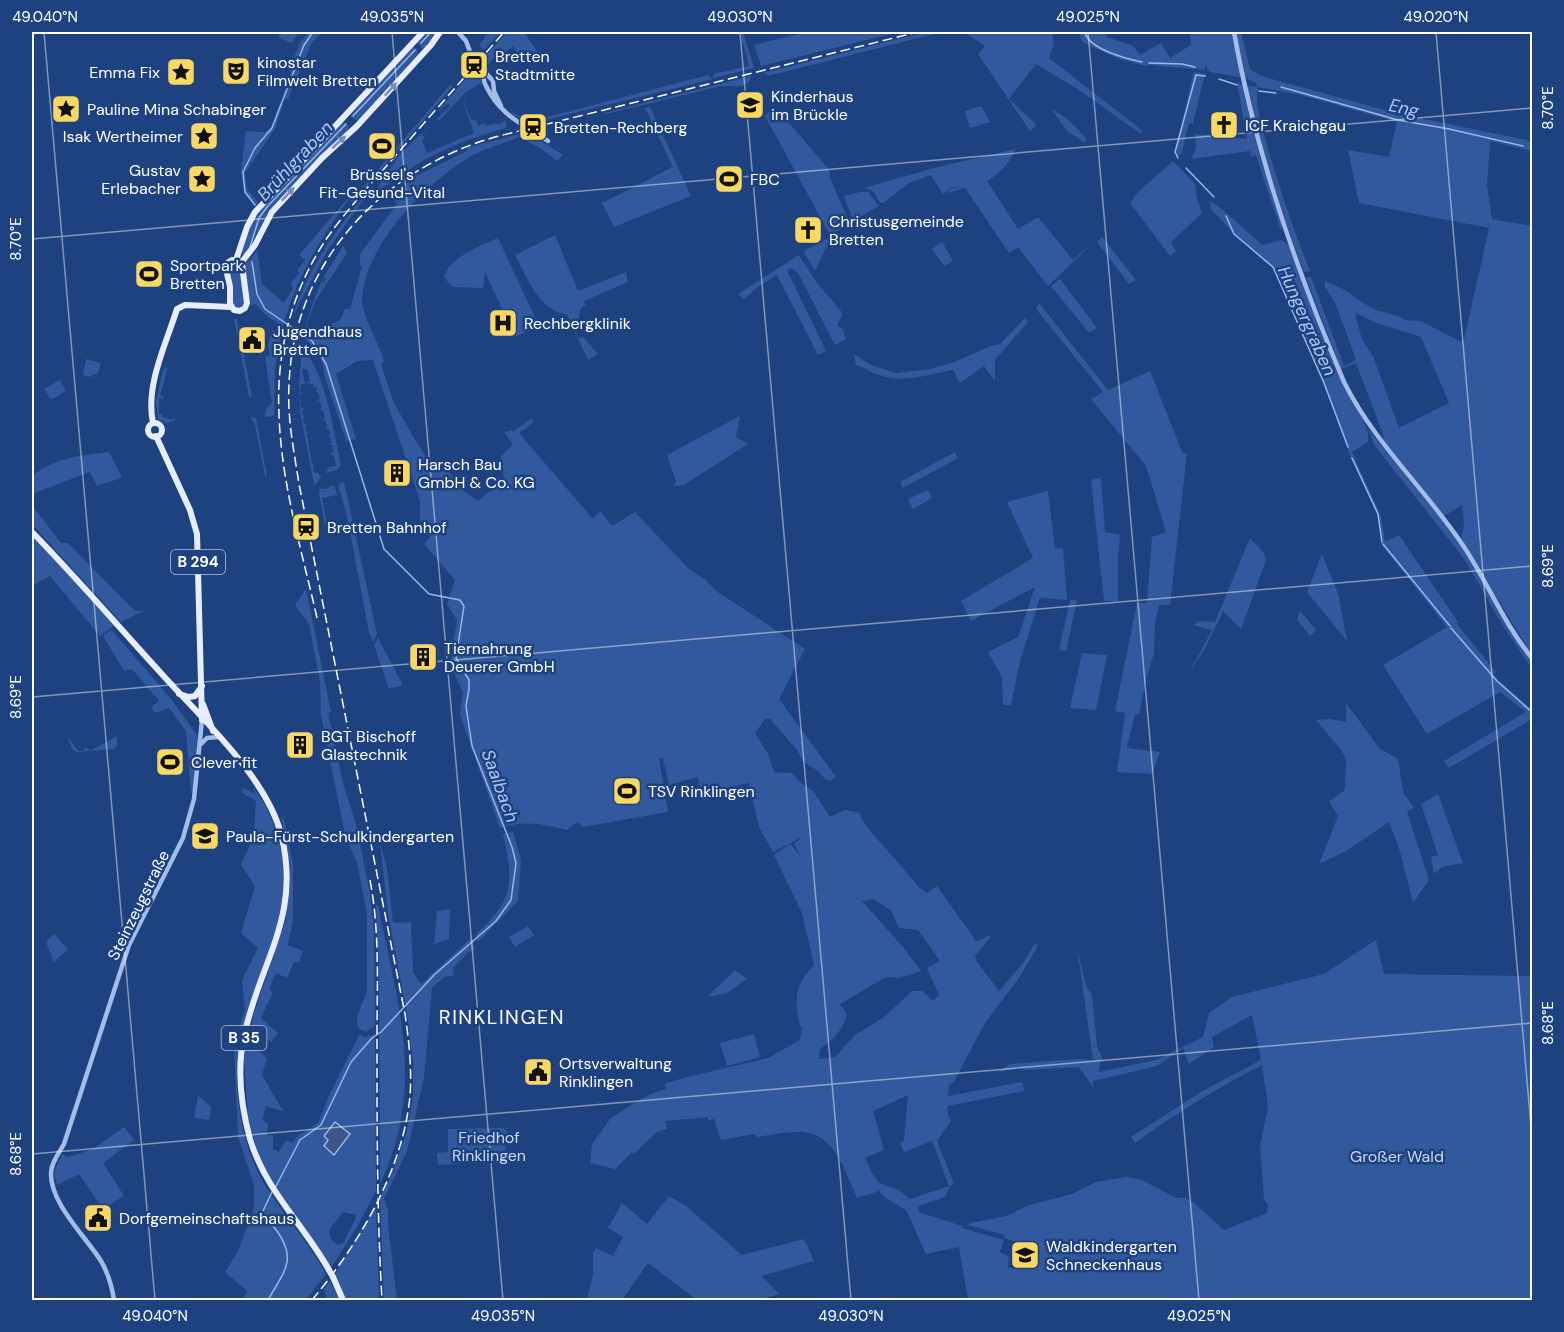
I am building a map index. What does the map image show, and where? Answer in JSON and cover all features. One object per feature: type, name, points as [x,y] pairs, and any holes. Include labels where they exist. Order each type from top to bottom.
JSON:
[{"type":"main road","points":[[239,261],[231,260],[226,265],[231,306],[234,310],[240,311],[247,304],[239,261],[246,227],[255,212],[423,32]]},
{"type":"main road","points":[[239,261],[255,245],[272,212],[322,158],[357,126],[440,32]]},
{"type":"main road","points":[[410,45],[418,46],[421,52],[420,57]]},
{"type":"main road","points":[[210,305],[225,301],[230,287]]},
{"type":"main road","name":"B 294","points":[[202,720],[197,534],[190,510],[156,436],[161,429],[159,425],[153,423],[152,394],[160,358],[177,309],[185,305],[210,305]]},
{"type":"main road","points":[[210,305],[231,306]]},
{"type":"main road","name":"B 35","points":[[32,532],[213,731],[252,778],[272,809],[281,834],[286,865],[284,910],[278,936],[244,1036],[241,1066],[246,1125],[255,1154],[268,1182],[331,1274],[343,1300]]},
{"type":"main road","points":[[179,693],[189,697],[195,696],[202,686]]},
{"type":"main road","name":"B 294","points":[[203,703],[213,731]]},
{"type":"street","points":[[458,32],[466,41],[468,51],[481,68],[487,80],[485,85],[490,87],[495,102],[548,141]]},
{"type":"street","points":[[1234,32],[1251,115],[1272,188],[1344,382],[1383,446],[1437,509],[1459,540],[1516,636],[1533,658]]},
{"type":"street","name":"Steinzeugstraße","points":[[114,1300],[110,1281],[102,1263],[71,1220],[54,1189],[51,1178],[52,1165],[64,1144],[129,945],[183,838],[194,799],[202,720]]},
{"type":"street","points":[[201,744],[207,738],[218,737]]},
{"type":"green space","points":[[281,32],[298,33],[291,43],[278,37]]},
{"type":"green space","points":[[309,32],[323,32],[312,42],[288,99],[282,98],[291,73],[289,69],[301,41]]},
{"type":"green space","points":[[425,32],[436,32],[423,50],[414,42]]},
{"type":"green space","points":[[489,32],[501,32],[484,50],[479,45]]},
{"type":"green space","points":[[507,32],[524,32],[539,54],[524,62],[513,46],[497,59],[495,57],[486,67],[481,61]]},
{"type":"green space","points":[[740,32],[743,32],[754,68],[714,78],[713,74],[749,66]]},
{"type":"green space","points":[[797,32],[899,32],[761,66],[754,45],[798,34]]},
{"type":"green space","points":[[926,32],[942,32],[768,76],[763,73]]},
{"type":"green space","points":[[964,32],[1052,32],[1054,44],[1049,58],[1143,132],[1141,134],[1076,88],[1036,64],[1009,99],[1037,125],[1030,131],[978,54],[985,46]]},
{"type":"green space","points":[[1079,32],[1104,32],[1107,37],[1133,46],[1140,55],[1161,43],[1170,58],[1191,45],[1190,32],[1241,32],[1250,69],[1261,76],[1399,114],[1527,140],[1532,144],[1532,151],[1490,141],[1487,185],[1492,219],[1532,226],[1532,655],[1461,539],[1464,525],[1462,505],[1444,516],[1382,440],[1384,437],[1356,363],[1341,369],[1306,277],[1311,277],[1344,366],[1356,360],[1336,305],[1325,287],[1325,281],[1345,290],[1376,310],[1405,320],[1421,321],[1459,341],[1464,340],[1489,228],[1359,203],[1348,150],[1389,157],[1397,122],[1301,95],[1258,87],[1258,108],[1266,142],[1286,207],[1310,271],[1304,272],[1272,181],[1247,88],[1257,87],[1256,83],[1245,78],[1210,72],[1207,64],[1204,70],[1145,66],[1119,59],[1082,42]],"holes":[[[1355,313],[1377,323],[1421,337],[1449,403],[1399,428],[1373,356],[1362,340]]]},
{"type":"green space","points":[[414,47],[418,51],[417,55],[359,119],[356,120],[350,116],[410,48]]},
{"type":"green space","points":[[477,66],[481,83],[466,92],[439,121],[436,119],[450,106],[448,103],[435,114]]},
{"type":"green space","points":[[1195,72],[1206,74],[1206,77],[1204,77],[1193,124],[1189,123],[1182,153],[1178,155],[1178,160],[1175,153]]},
{"type":"green space","points":[[708,75],[713,79],[529,124],[508,111],[532,121]]},
{"type":"green space","points":[[751,76],[749,82],[742,86],[721,86],[600,114]]},
{"type":"green space","points":[[1239,82],[1282,225],[1281,231],[1256,155],[1251,157],[1250,151],[1191,159],[1196,148],[1195,134],[1247,139],[1237,83]]},
{"type":"green space","points":[[450,85],[453,86],[353,202],[348,200],[310,260],[288,308],[283,326],[268,317],[255,304],[251,306],[244,264],[257,250],[262,284],[284,303],[293,288],[291,283],[299,273],[297,270],[305,260],[299,255],[348,198],[352,200]]},
{"type":"green space","points":[[466,98],[464,102],[471,119],[477,121],[478,126],[485,123],[486,126],[497,123],[498,125],[506,120],[506,128],[433,155],[400,175],[372,196],[400,154],[432,123],[422,134],[427,153],[474,133],[463,101]]},
{"type":"green space","points":[[280,103],[283,104],[275,129],[245,173],[247,189],[258,202],[255,206],[244,193],[241,170],[246,131],[265,132],[271,127]]},
{"type":"green space","points":[[981,106],[990,122],[970,128],[965,111]]},
{"type":"green space","points":[[650,107],[691,196],[614,227],[602,203],[673,167],[645,108]]},
{"type":"green space","points":[[772,110],[778,110],[826,166],[850,224],[830,235],[765,116]]},
{"type":"green space","points":[[1052,110],[1075,126],[1086,139],[1085,143],[1067,131]]},
{"type":"green space","points":[[344,122],[348,125],[348,130],[321,155],[267,214],[245,256],[241,253],[251,221],[340,123]]},
{"type":"green space","name":"Großer Wald","points":[[527,132],[563,155],[557,161],[540,148],[519,137],[468,158],[433,184],[415,201],[399,219],[373,259],[365,280],[363,306],[384,361],[381,364],[393,401],[436,472],[445,467],[464,491],[478,501],[504,479],[501,456],[513,444],[503,431],[513,432],[532,418],[534,422],[519,433],[593,519],[600,511],[611,525],[614,525],[635,512],[689,569],[706,580],[716,591],[805,649],[779,699],[836,777],[826,780],[817,770],[803,762],[797,750],[770,719],[765,719],[755,733],[768,754],[774,772],[792,773],[813,791],[830,817],[845,810],[860,813],[867,827],[919,887],[927,893],[937,886],[976,941],[990,935],[975,956],[999,991],[1023,963],[1035,943],[1038,946],[1019,978],[985,1023],[953,1083],[949,1084],[948,1096],[1022,1082],[1024,1091],[947,1106],[951,1121],[937,1141],[954,1184],[950,1186],[945,1197],[919,1206],[918,1212],[1004,1240],[1000,1252],[1009,1257],[1008,1267],[1014,1269],[1016,1261],[1023,1266],[1025,1262],[1019,1257],[1022,1243],[1004,1238],[1005,1235],[968,1225],[1007,1216],[1029,1205],[1072,1194],[1096,1182],[1127,1177],[1142,1180],[1176,1198],[1186,1198],[1224,1230],[1267,1213],[1268,1205],[1264,1199],[1260,1145],[1268,1107],[1262,1065],[1197,1102],[1135,1143],[1131,1137],[1204,1090],[1261,1060],[1252,1015],[1212,1037],[1214,1047],[1189,1064],[1183,1048],[1157,1066],[1093,1081],[1093,1087],[1079,1067],[1026,1070],[1019,1068],[998,1072],[1010,1064],[1093,1060],[1077,947],[1086,986],[1092,995],[1097,1046],[1103,1060],[1100,1061],[1099,1072],[1156,1060],[1203,1037],[1209,1013],[1232,997],[1324,974],[1376,940],[1384,974],[1532,976],[1532,1300],[968,1300],[959,1247],[926,1254],[906,1210],[879,1191],[857,1198],[844,1167],[832,1148],[815,1135],[798,1132],[757,1137],[754,1134],[721,1140],[714,1119],[708,1120],[708,1117],[665,1121],[667,1129],[657,1132],[615,1169],[590,1163],[592,1144],[611,1118],[634,1103],[666,1089],[665,1084],[768,1058],[800,1040],[802,1026],[800,1027],[798,1017],[797,993],[802,980],[814,965],[802,913],[774,855],[790,844],[800,855],[794,844],[802,837],[773,852],[759,827],[749,783],[720,789],[718,785],[701,790],[697,777],[669,785],[663,759],[659,758],[668,812],[583,827],[579,823],[567,830],[534,824],[517,824],[500,828],[460,715],[463,692],[450,664],[457,620],[447,604],[455,580],[424,544],[432,534],[420,520],[420,501],[373,360],[357,361],[336,374],[356,439],[346,441],[321,359],[315,349],[303,338],[308,317],[316,295],[322,281],[326,279],[323,278],[343,246],[347,253],[316,300],[306,326],[320,332],[325,338],[329,326],[341,319],[345,309],[350,309],[362,266],[360,265],[360,254],[397,204],[390,195],[416,176],[467,151],[466,148]],"holes":[[[873,899],[891,910],[899,928],[918,930],[940,961],[927,968],[939,995],[933,1001],[922,991],[912,991],[883,1018],[855,1035],[835,1057],[819,1059],[820,1049],[837,1034],[845,1020],[847,1014],[840,1004],[886,977],[899,978],[921,971],[862,901]],[[908,1095],[904,1141],[900,1143],[904,1152],[932,1141],[949,1186],[910,1199],[899,1190],[879,1183],[865,1158],[884,1150],[873,1111]]]},
{"type":"green space","points":[[1015,149],[1004,168],[987,181],[1018,229],[1038,217],[1073,260],[1094,242],[1048,286],[1018,247],[1009,253],[965,188],[947,193],[950,189],[961,186],[952,187],[943,194],[931,175],[909,183],[880,203],[873,191],[864,188],[930,169]]},
{"type":"green space","points":[[1173,161],[1195,184],[1202,213],[1171,242],[1176,252],[1170,256],[1130,203],[1137,193]]},
{"type":"green space","points":[[376,182],[327,251],[293,316],[308,278],[327,244]]},
{"type":"green space","points":[[868,192],[879,206],[853,221],[844,196]]},
{"type":"green space","points":[[1210,201],[1262,245],[1282,240],[1290,247],[1333,363],[1367,431],[1368,442],[1352,452],[1381,516],[1385,542],[1399,535],[1458,622],[1456,623],[1496,672],[1493,675],[1532,710],[1532,719],[1449,768],[1444,761],[1526,712],[1500,692],[1427,734],[1383,665],[1447,627],[1381,544],[1377,514],[1349,453],[1324,383],[1273,267],[1234,234],[1211,209]]},
{"type":"green space","points":[[555,235],[578,291],[626,272],[628,282],[584,301],[586,306],[581,308],[578,321],[572,323],[578,338],[583,337],[598,354],[588,360],[567,315],[557,312],[541,299],[529,283],[515,255]]},
{"type":"green space","points":[[831,237],[816,269],[815,270],[804,253]]},
{"type":"green space","points":[[1102,237],[1136,280],[1129,284],[1097,242]]},
{"type":"green space","points":[[498,238],[539,326],[515,337],[485,272],[483,288],[452,287],[444,277],[447,270],[459,258]]},
{"type":"green space","points":[[942,242],[953,261],[944,266],[932,249]]},
{"type":"green space","points":[[799,255],[842,315],[837,326],[842,328],[846,339],[835,345],[798,273],[792,268],[787,270],[826,351],[818,355],[777,275],[744,299],[738,294]]},
{"type":"green space","points":[[231,263],[238,264],[240,267],[244,301],[239,308],[233,304],[228,269]]},
{"type":"green space","points":[[1060,279],[1097,328],[1089,333],[1051,286]]},
{"type":"green space","points":[[1039,303],[1108,390],[1150,371],[1183,454],[1187,453],[1170,605],[1159,605],[1155,624],[1154,653],[1139,714],[1135,714],[1127,748],[1160,752],[1152,774],[1117,772],[1125,713],[1115,711],[1137,603],[1147,603],[1152,537],[1166,532],[1146,466],[1091,399],[1103,392],[1036,309]]},
{"type":"green space","points":[[1025,318],[1028,322],[995,360],[995,381],[984,366],[960,383],[953,370],[900,379],[879,375],[856,365],[854,354],[871,365],[896,373],[930,369],[952,363],[1000,344]]},
{"type":"green space","points":[[234,319],[237,319],[252,397],[249,397]]},
{"type":"green space","points":[[272,330],[281,334],[275,368],[274,416],[264,417],[267,408],[272,403],[265,357],[270,355],[268,345]]},
{"type":"green space","points":[[302,348],[317,372],[323,387],[341,465],[337,470],[326,473],[329,467],[336,466],[334,455],[330,453],[334,452],[332,445],[328,444],[332,443],[330,437],[327,436],[330,435],[329,429],[324,428],[327,427],[325,420],[322,419],[325,418],[323,411],[319,410],[322,408],[320,401],[316,400],[320,399],[318,392],[314,391],[317,387],[313,388],[313,384],[308,383],[306,386],[307,382],[310,381],[307,369],[302,369],[305,384],[301,384],[300,392],[304,393],[300,394],[300,400],[303,401],[300,402],[301,408],[305,408],[302,410],[303,416],[306,416],[303,418],[304,424],[308,425],[305,426],[306,432],[309,431],[306,434],[314,464],[314,473],[321,476],[314,485],[300,411],[299,383]]},
{"type":"green space","points":[[86,359],[101,363],[97,375],[93,374],[92,377],[83,375]]},
{"type":"green space","points":[[168,367],[160,395],[164,397],[159,398],[159,414],[173,420],[175,417],[175,421],[167,423],[158,419],[156,401],[163,370]]},
{"type":"green space","points":[[60,380],[66,391],[51,400],[44,389]]},
{"type":"green space","points":[[740,416],[736,437],[748,444],[684,485],[674,486],[676,482],[667,455]]},
{"type":"green space","points":[[250,417],[256,418],[267,476],[265,476],[255,425]]},
{"type":"green space","points":[[1368,429],[1453,534],[1532,660],[1532,669],[1503,626],[1465,560],[1375,446]]},
{"type":"green space","points":[[109,452],[121,478],[97,486],[90,472],[32,494],[32,477],[49,466],[78,456]]},
{"type":"green space","points":[[955,452],[958,458],[903,488],[900,482]]},
{"type":"green space","points":[[1101,478],[1105,532],[1120,535],[1118,601],[1104,601],[1091,480]]},
{"type":"green space","points":[[344,482],[377,634],[373,642],[369,633],[347,516],[338,484]]},
{"type":"green space","points":[[334,485],[337,495],[322,498],[328,529],[326,530],[319,494],[320,487],[326,489]]},
{"type":"green space","points":[[928,490],[932,498],[913,509],[908,499]]},
{"type":"green space","points":[[1048,491],[1055,549],[1063,548],[1067,600],[1040,598],[1020,661],[1011,705],[1003,705],[1002,677],[988,652],[1018,637],[1035,587],[971,621],[961,601],[1033,558],[1007,502]]},
{"type":"green space","points":[[32,505],[61,543],[68,543],[135,611],[143,611],[121,622],[32,524]]},
{"type":"green space","points":[[32,537],[115,625],[100,636],[50,576],[32,586]]},
{"type":"green space","points":[[1250,538],[1264,553],[1266,560],[1241,629],[1222,610],[1205,648],[1188,675],[1212,630],[1193,625],[1199,621],[1215,622]]},
{"type":"green space","points":[[1322,554],[1338,593],[1347,641],[1307,592]]},
{"type":"green space","points":[[306,589],[331,712],[328,713],[343,783],[356,824],[370,894],[374,931],[375,1026],[366,1032],[358,1028],[357,1016],[367,991],[367,914],[357,862],[346,839],[321,715],[320,682],[309,624],[296,607],[296,603]]},
{"type":"green space","points":[[1070,600],[1077,600],[1066,651],[1059,650]]},
{"type":"green space","points":[[1300,611],[1316,630],[1310,636],[1297,620]]},
{"type":"green space","points":[[112,630],[171,699],[197,735],[198,741],[196,740],[199,743],[191,792],[186,731],[169,708],[155,713],[151,707],[159,701],[132,669],[124,671],[103,636]]},
{"type":"green space","points":[[378,638],[403,685],[389,689],[374,645]]},
{"type":"green space","points":[[1082,653],[1107,655],[1096,710],[1070,708]]},
{"type":"green space","points":[[1346,703],[1380,749],[1398,759],[1403,792],[1414,808],[1407,812],[1429,880],[1413,903],[1399,848],[1389,822],[1346,851],[1319,864],[1338,816],[1329,801],[1345,790],[1346,760],[1342,751],[1316,720],[1331,719],[1346,722]]},
{"type":"green space","points":[[67,735],[78,751],[88,748],[90,751],[77,752],[72,749]]},
{"type":"green space","points":[[117,736],[117,746],[114,749],[90,751]]},
{"type":"green space","points":[[252,786],[271,817],[277,834],[281,851],[283,887],[277,932],[250,1010],[241,1045],[238,1062],[238,1099],[247,1144],[260,1176],[326,1274],[306,1300],[243,1300],[247,1291],[225,1272],[238,1251],[254,1208],[254,1185],[238,1137],[234,1046],[245,1009],[242,980],[258,948],[241,933],[255,886],[241,865],[254,835],[256,801],[241,792],[243,788],[256,794]]},
{"type":"green space","points":[[1438,794],[1463,863],[1442,867],[1434,874],[1431,857],[1438,855],[1421,804]]},
{"type":"green space","points":[[283,815],[293,864],[293,919],[288,945],[303,951],[299,962],[294,962],[287,978],[276,973],[269,989],[273,992],[261,1018],[278,1033],[271,1042],[267,1039],[259,1051],[267,1058],[262,1075],[283,1111],[266,1106],[262,1120],[268,1123],[267,1135],[273,1135],[273,1149],[279,1152],[286,1140],[292,1143],[298,1136],[318,1123],[359,1035],[365,1037],[375,1034],[376,1191],[331,1268],[274,1185],[259,1157],[248,1118],[244,1059],[254,1013],[286,919],[290,865],[282,821]],"holes":[[[343,1212],[357,1215],[344,1242],[338,1245],[331,1240],[329,1230]]]},
{"type":"green space","points":[[513,832],[521,860],[518,901],[478,942],[476,934],[498,911],[508,889],[509,865],[503,834]]},
{"type":"green space","points":[[380,843],[387,868],[393,923],[411,922],[413,972],[421,984],[472,937],[475,950],[468,952],[453,968],[454,976],[444,977],[432,988],[424,1078],[407,1151],[384,1199],[388,1210],[397,1300],[384,1300],[380,1198],[390,1179],[407,1131],[413,1097],[413,1062],[407,1014],[388,914]]},
{"type":"green space","points":[[376,905],[400,1012],[405,1080],[402,1114],[394,1149],[380,1184],[379,965]]},
{"type":"green space","points":[[450,909],[449,939],[434,944],[437,911]]},
{"type":"green space","points":[[528,926],[534,935],[515,947],[509,937]]},
{"type":"green space","points":[[54,934],[68,949],[54,962],[46,942]]},
{"type":"green space","points":[[735,970],[747,979],[727,993],[707,997]]},
{"type":"green space","points":[[754,1034],[760,1057],[727,1066],[720,1043]]},
{"type":"green space","points":[[198,1095],[211,1107],[209,1120],[194,1118]]},
{"type":"green space","points":[[124,1127],[134,1140],[103,1163],[124,1196],[103,1209],[79,1174],[57,1185],[54,1172],[62,1154],[68,1157],[93,1149]]},
{"type":"green space","name":"Friedhof Rinklingen","points":[[504,1128],[507,1131],[504,1163],[438,1165],[437,1153],[448,1152],[448,1129]]},
{"type":"green space","points":[[669,1196],[686,1206],[742,1255],[804,1239],[814,1261],[761,1276],[779,1294],[759,1300],[697,1300],[648,1263],[622,1300],[587,1300],[593,1275],[593,1252],[596,1248],[613,1256],[623,1237],[608,1228],[622,1203],[647,1224]]},
{"type":"green space","points":[[376,1206],[379,1300],[346,1300],[335,1274]]},
{"type":"green space","points":[[330,1281],[339,1300],[327,1300],[324,1289]]},
{"type":"shaded area","points":[[335,1122],[350,1134],[334,1155],[324,1146],[328,1140],[324,1136]]},
{"type":"waterway","name":"Saalbach","points":[[255,205],[245,192],[243,172],[255,148],[272,128],[304,45],[313,32]]},
{"type":"waterway","name":"Brühlgraben","points":[[421,43],[431,32]]},
{"type":"waterway","name":"Hungergraben","points":[[1085,32],[1088,38],[1100,48],[1118,56],[1142,62]]},
{"type":"waterway","name":"Brühlgraben","points":[[353,116],[415,50]]},
{"type":"waterway","name":"Hungergraben","points":[[1149,63],[1182,64],[1195,67]]},
{"type":"waterway","name":"Hungergraben","points":[[1178,158],[1175,152],[1196,75],[1205,76]]},
{"type":"waterway","name":"Eng","points":[[1219,79],[1237,85]]},
{"type":"waterway","name":"Eng","points":[[1281,87],[1398,120],[1523,146]]},
{"type":"waterway","name":"Eng","points":[[1259,91],[1276,93]]},
{"type":"waterway","name":"Brühlgraben","points":[[250,247],[259,218],[267,207],[346,124]]},
{"type":"waterway","name":"Hungergraben","points":[[1186,168],[1214,197]]},
{"type":"waterway","name":"Hungergraben","points":[[1226,216],[1234,234],[1273,267],[1324,383],[1348,447]]},
{"type":"waterway","name":"Saalbach","points":[[252,262],[257,294],[265,309],[312,341],[326,364],[384,549],[429,594],[460,600],[464,606],[456,658],[469,680],[466,706],[472,746],[512,847],[516,863],[511,900],[496,921],[434,975],[351,1062],[321,1125],[300,1140],[275,1188]]},
{"type":"waterway","name":"Hungergraben","points":[[1352,458],[1378,514],[1382,542]]},
{"type":"waterway","name":"Hungergraben","points":[[1383,544],[1450,626]]},
{"type":"waterway","name":"Hungergraben","points":[[1451,628],[1497,681],[1532,712]]},
{"type":"waterway","name":"Saalbach","points":[[268,1300],[283,1274],[287,1258],[287,1250],[283,1241],[262,1213],[272,1192]]},
{"type":"railway","points":[[317,618],[288,491],[279,414],[280,367],[296,300],[315,258],[342,218],[504,32]]},
{"type":"railway","points":[[312,1300],[362,1230],[388,1178],[406,1124],[411,1075],[405,1014],[291,434],[289,384],[295,340],[307,299],[326,261],[351,227],[381,197],[415,172],[454,152],[495,137],[918,32]]},
{"type":"railway","points":[[370,880],[377,960],[378,1170],[382,1300]]},
{"type":"place","name":"Bretten Stadtmitte","points":[[474,65]]},
{"type":"place","name":"kinostar Filmwelt Bretten","points":[[236,71]]},
{"type":"place","name":"Emma Fix","points":[[181,72]]},
{"type":"place","name":"Kinderhaus im Brückle","points":[[750,105]]},
{"type":"place","name":"Pauline Mina Schabinger","points":[[66,109]]},
{"type":"place","name":"ICF Kraichgau","points":[[1224,125]]},
{"type":"place","name":"Bretten-Rechberg","points":[[533,127]]},
{"type":"place","name":"Isak Wertheimer","points":[[204,136]]},
{"type":"place","name":"Brüssel's Fit-Gesund-Vital","points":[[382,146]]},
{"type":"place","name":"Gustav Erlebacher","points":[[202,179]]},
{"type":"place","name":"FBC","points":[[729,179]]},
{"type":"place","name":"Christusgemeinde Bretten","points":[[808,230]]},
{"type":"place","name":"Sportpark Bretten","points":[[149,274]]},
{"type":"place","name":"Rechbergklinik","points":[[503,323]]},
{"type":"place","name":"Jugendhaus Bretten","points":[[252,340]]},
{"type":"place","name":"Harsch Bau GmbH & Co. KG","points":[[397,473]]},
{"type":"place","name":"Bretten Bahnhof","points":[[306,527]]},
{"type":"place","name":"Tiernahrung Deuerer GmbH","points":[[423,657]]},
{"type":"place","name":"BGT Bischoff Glastechnik","points":[[300,745]]},
{"type":"place","name":"Clever fit","points":[[170,762]]},
{"type":"place","name":"TSV Rinklingen","points":[[627,791]]},
{"type":"place","name":"Paula-Fürst-Schulkindergarten","points":[[205,836]]},
{"type":"place","name":"Ortsverwaltung Rinklingen","points":[[538,1072]]},
{"type":"place","name":"Dorfgemeinschaftshaus","points":[[98,1218]]},
{"type":"place","name":"Waldkindergarten Schneckenhaus","points":[[1025,1255]]},
{"type":"district","name":"RINKLINGEN","points":[[502,1017]]}]
